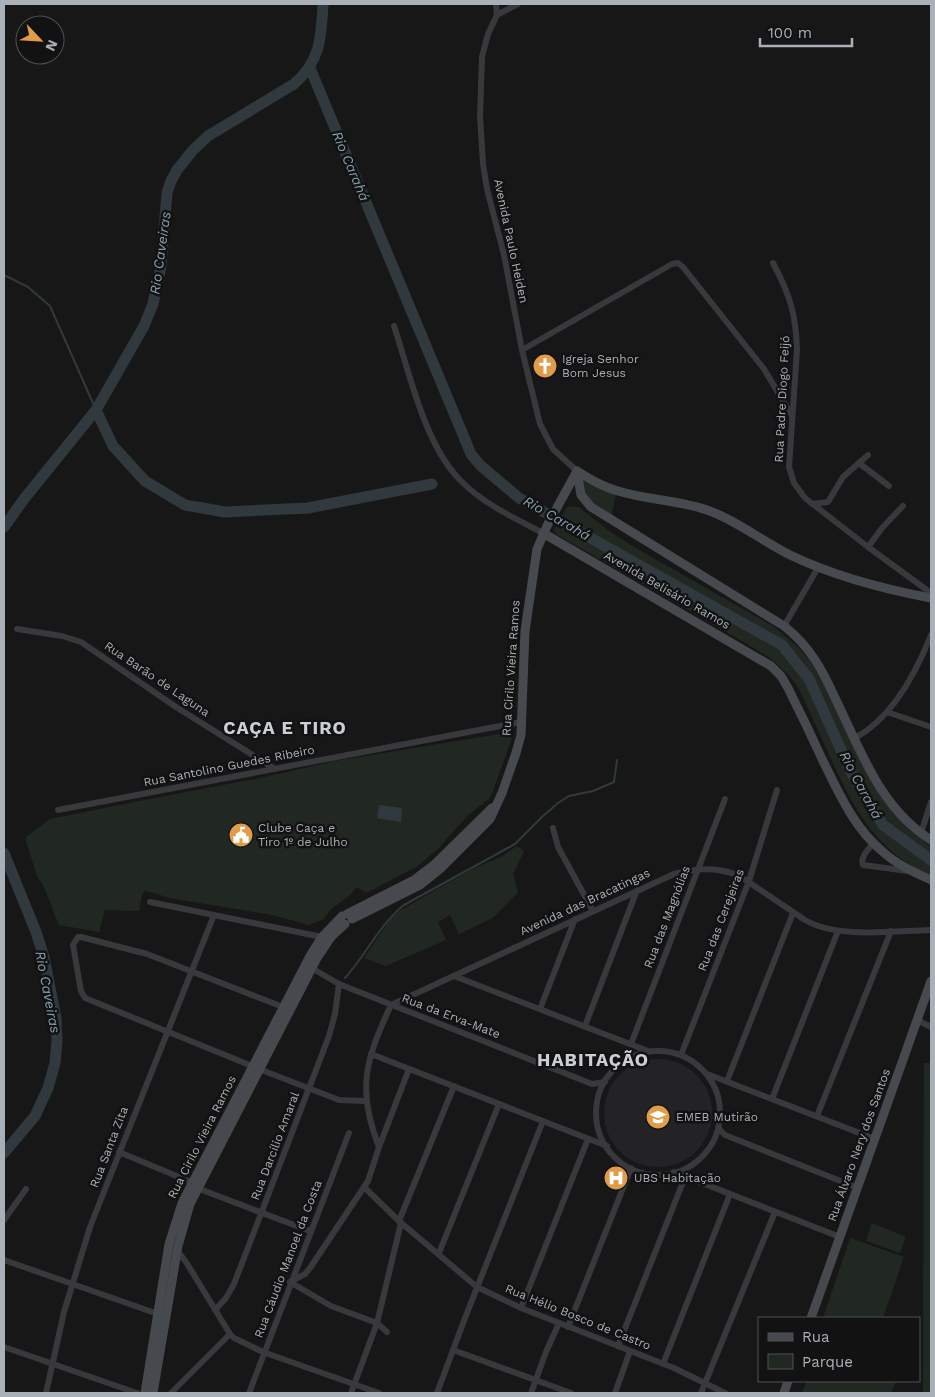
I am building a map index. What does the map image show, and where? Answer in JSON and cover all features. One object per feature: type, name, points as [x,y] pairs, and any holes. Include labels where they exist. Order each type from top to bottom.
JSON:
[{"type":"main road","name":"Rua Cirilo Vieira Ramos","points":[[145,1393],[173,1229],[182,1203],[194,1185],[309,966],[322,937],[347,918],[418,878],[498,803],[521,735],[526,613],[535,555],[545,529],[577,471]]},
{"type":"main road","points":[[577,471],[616,491],[688,505],[708,511],[790,555],[818,566],[884,588],[931,598]]},
{"type":"main road","points":[[577,471],[581,495],[591,508],[784,626],[805,644],[814,656],[870,771],[883,793],[901,815],[931,840]]},
{"type":"main road","name":"Avenida Belisário Ramos","points":[[545,529],[771,666],[781,676],[788,688],[846,806],[873,843],[911,871],[931,880]]},
{"type":"main road","name":"Rua Cirilo Vieira Ramos","points":[[256,1067],[283,1007],[309,966],[347,918]]},
{"type":"main road","name":"Rua Álvaro Nery dos Santos","points":[[811,1317],[931,981]]},
{"type":"main road","name":"Rua Cirilo Vieira Ramos","points":[[153,1393],[177,1250],[194,1185]]},
{"type":"street","points":[[496,4],[498,15],[518,4]]},
{"type":"street","name":"Avenida Paulo Heiden","points":[[498,15],[488,34],[482,57],[481,144],[487,189],[504,255],[522,350],[543,432],[553,449],[577,471]]},
{"type":"street","points":[[522,350],[672,264],[678,263],[764,370],[792,416]]},
{"type":"street","name":"Rua Padre Diogo Feijó","points":[[773,263],[785,284],[795,317],[798,350],[789,467],[791,476],[799,491],[812,504],[931,593]]},
{"type":"street","name":"Avenida Belisário Ramos","points":[[394,326],[426,424],[448,466],[459,479],[487,502],[514,518],[545,529]]},
{"type":"street","points":[[812,504],[828,502],[843,477],[868,455]]},
{"type":"street","points":[[859,462],[889,486]]},
{"type":"street","points":[[868,547],[902,506]]},
{"type":"street","points":[[784,626],[818,566]]},
{"type":"street","name":"Rua Barão de Laguna","points":[[18,629],[62,636],[82,642],[176,707],[275,769]]},
{"type":"street","points":[[854,738],[874,725],[887,712],[911,676],[931,635]]},
{"type":"street","points":[[887,712],[931,727]]},
{"type":"street","name":"Rua Santolino Guedes Ribeiro","points":[[58,810],[522,722]]},
{"type":"street","name":"Rua das Cerejeiras","points":[[681,1055],[749,881],[777,790]]},
{"type":"street","name":"Rua das Magnólias","points":[[631,1044],[725,799]]},
{"type":"street","points":[[921,833],[931,802]]},
{"type":"street","points":[[553,828],[558,847],[592,911]]},
{"type":"street","points":[[873,843],[863,857],[863,865],[911,871]]},
{"type":"street","name":"Avenida das Bracatingas","points":[[391,1005],[637,890],[674,874],[698,869],[726,871],[749,881],[813,925],[838,932],[931,930]]},
{"type":"street","points":[[585,1026],[637,890]]},
{"type":"street","points":[[150,902],[322,937]]},
{"type":"street","points":[[727,1081],[793,913]]},
{"type":"street","name":"Rua Santa Zita","points":[[46,1393],[51,1363],[72,1284],[90,1227],[214,915]]},
{"type":"street","points":[[540,1009],[575,919]]},
{"type":"street","points":[[772,1099],[838,932]]},
{"type":"street","points":[[818,1116],[891,932]]},
{"type":"street","points":[[283,1007],[137,951],[82,937],[76,939],[73,945],[81,991],[85,998],[339,1100],[366,1101]]},
{"type":"street","name":"Rua da Erva-Mate","points":[[309,966],[339,984],[592,1084],[600,1093]]},
{"type":"street","points":[[454,976],[649,1051],[671,1052],[695,1062],[706,1074],[717,1094],[720,1116],[718,1128],[715,1138],[702,1156],[689,1166],[674,1172],[652,1174],[630,1168],[617,1159],[606,1146],[599,1130],[597,1111],[600,1093],[605,1082],[615,1069],[628,1058],[649,1051]]},
{"type":"street","name":"Rua Darcílio Amaral","points":[[216,1310],[231,1291],[333,1025],[339,984]]},
{"type":"street","points":[[378,1146],[370,1125],[366,1088],[371,1054],[391,1005]]},
{"type":"street","points":[[917,1020],[931,1027]]},
{"type":"street","points":[[371,1054],[606,1146]]},
{"type":"street","points":[[290,1282],[305,1274],[310,1268],[364,1187],[370,1176],[378,1146],[409,1069]]},
{"type":"street","points":[[706,1074],[875,1138]]},
{"type":"street","points":[[592,1084],[605,1082]]},
{"type":"street","points":[[351,1393],[376,1323],[400,1222],[454,1086]]},
{"type":"street","points":[[439,1253],[499,1104]]},
{"type":"street","points":[[437,1393],[543,1121]]},
{"type":"street","points":[[718,1128],[725,1136],[858,1188]]},
{"type":"street","name":"Rua Cáudio Manoel da Costa","points":[[248,1393],[348,1133]]},
{"type":"street","points":[[715,1138],[725,1136]]},
{"type":"street","points":[[521,1308],[588,1139]]},
{"type":"street","points":[[119,1152],[194,1185],[310,1231]]},
{"type":"street","points":[[568,1327],[630,1168]]},
{"type":"street","points":[[674,1172],[840,1237]]},
{"type":"street","points":[[618,1346],[685,1177]]},
{"type":"street","name":"Rua Hélio Bosco de Castro","points":[[364,1187],[400,1222],[477,1287],[521,1308],[663,1364],[725,1393]]},
{"type":"street","points":[[4,1220],[26,1189]]},
{"type":"street","points":[[663,1364],[730,1194]]},
{"type":"street","points":[[701,1393],[775,1212]]},
{"type":"street","points":[[177,1250],[230,1334],[239,1341],[263,1352],[379,1393]]},
{"type":"street","points":[[4,1260],[158,1314]]},
{"type":"street","points":[[290,1282],[336,1309],[376,1323],[387,1332]]},
{"type":"street","points":[[531,1393],[559,1323]]},
{"type":"street","points":[[170,1393],[230,1334]]},
{"type":"street","points":[[4,1347],[137,1393]]},
{"type":"street","points":[[453,1350],[571,1393]]},
{"type":"street","points":[[615,1393],[630,1351]]},
{"type":"shaded area","points":[[379,805],[402,808],[401,822],[377,818]]},
{"type":"shaded area","name":"EMEB Mutirão","points":[[658,1059],[679,1063],[696,1075],[708,1092],[712,1113],[708,1134],[696,1151],[679,1163],[658,1167],[637,1163],[620,1151],[608,1134],[604,1113],[608,1092],[620,1075],[637,1063]]},
{"type":"green space","points":[[577,471],[617,491],[610,521],[585,501]]},
{"type":"green space","points":[[567,507],[580,508],[609,531],[634,547],[773,626],[796,645],[822,679],[870,779],[883,800],[906,827],[931,847],[931,877],[896,855],[870,829],[850,798],[800,691],[785,672],[754,648],[556,534],[554,530]]},
{"type":"green space","name":"Clube Caça e Tiro 1º de Julho","points":[[505,733],[512,738],[492,794],[489,799],[468,815],[437,850],[416,867],[366,893],[357,887],[349,896],[331,909],[324,919],[309,925],[272,915],[169,898],[145,890],[142,895],[139,911],[105,910],[99,932],[59,925],[44,887],[37,876],[25,838],[50,819],[260,778],[335,761]]},
{"type":"green space","points":[[517,846],[524,851],[513,874],[518,892],[493,918],[459,934],[450,915],[438,922],[446,940],[386,966],[364,958],[391,918],[401,910],[474,868],[501,857]]},
{"type":"green space","points":[[924,1063],[931,1063],[931,1393],[923,1393]]},
{"type":"green space","points":[[872,1223],[906,1237],[900,1253],[866,1241]]},
{"type":"green space","points":[[850,1238],[904,1257],[883,1317],[823,1317]]},
{"type":"green space","points":[[807,1382],[896,1382],[891,1393],[802,1393]]},
{"type":"waterway","name":"Rio Caveiras","points":[[4,527],[24,499],[96,410],[144,326],[153,304],[161,266],[167,193],[177,170],[193,150],[208,136],[294,84],[303,75],[310,66],[318,48],[323,4]]},
{"type":"waterway","name":"Rio Carahá","points":[[310,68],[471,454],[480,465],[519,498],[782,645],[809,679],[852,774],[883,825],[931,860]]},
{"type":"waterway","points":[[4,275],[28,287],[50,306],[96,410]]},
{"type":"waterway","points":[[96,410],[113,446],[145,481],[185,505],[225,512],[308,508],[432,484]]},
{"type":"waterway","points":[[696,612],[703,600]]},
{"type":"waterway","points":[[345,978],[387,922],[404,905],[515,844],[543,816],[569,796],[593,791],[614,782],[617,760]]},
{"type":"waterway","name":"Rio Caveiras","points":[[4,853],[36,932],[44,957],[56,1018],[57,1041],[55,1063],[48,1088],[35,1116],[4,1153]]},
{"type":"place","name":"Igreja Senhor Bom Jesus","points":[[545,366]]},
{"type":"place","name":"Clube Caça e Tiro 1º de Julho","points":[[241,835]]},
{"type":"place","name":"EMEB Mutirão","points":[[658,1117]]},
{"type":"place","name":"UBS Habitação","points":[[616,1178]]},
{"type":"district","name":"CAÇA E TIRO","points":[[285,728]]},
{"type":"district","name":"HABITAÇÃO","points":[[593,1060]]}]
